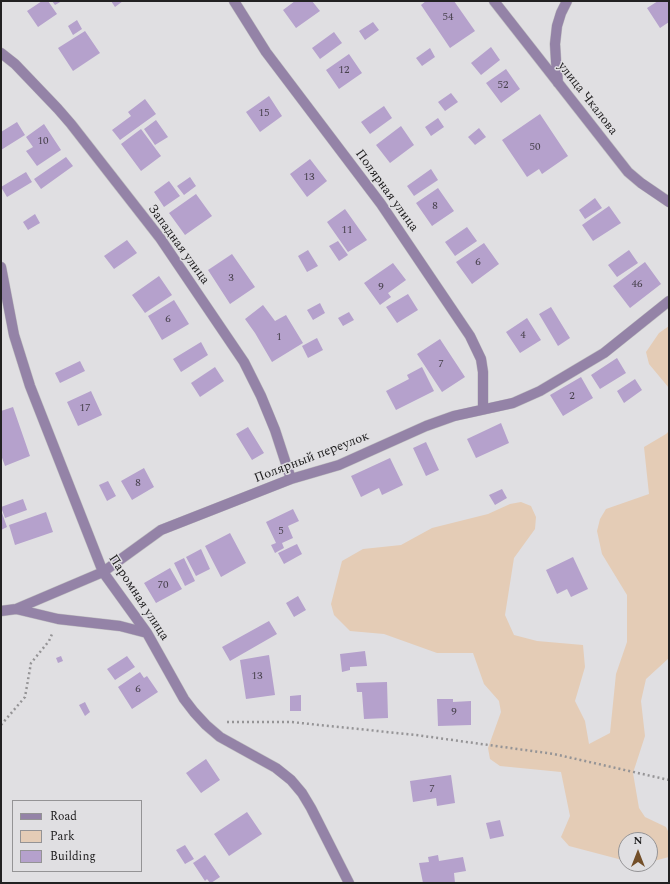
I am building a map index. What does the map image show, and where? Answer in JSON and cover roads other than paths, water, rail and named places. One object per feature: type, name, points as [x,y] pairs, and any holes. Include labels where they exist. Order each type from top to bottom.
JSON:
[{"type":"street","name":"Полярная улица","points":[[234,1],[266,52],[381,204],[470,336],[476,347],[482,366],[484,386],[482,409]]},
{"type":"street","name":"улица Чкалова","points":[[494,1],[628,172],[640,183],[669,202]]},
{"type":"street","points":[[558,83],[555,44],[557,26],[567,1]]},
{"type":"street","name":"Западная улица","points":[[1,52],[71,124],[160,238],[244,362],[261,396],[292,479]]},
{"type":"street","name":"Паромная улица","points":[[1,267],[14,335],[30,386],[103,572],[147,633],[184,699],[202,722],[220,736],[276,768],[291,780],[302,793],[348,883]]},
{"type":"street","name":"Полярный переулок","points":[[1,611],[16,609],[103,572],[161,530],[292,479],[339,464],[426,426],[454,416],[513,403],[540,392],[604,353],[669,301]]},
{"type":"street","points":[[16,609],[58,619],[120,626],[147,633]]}]
